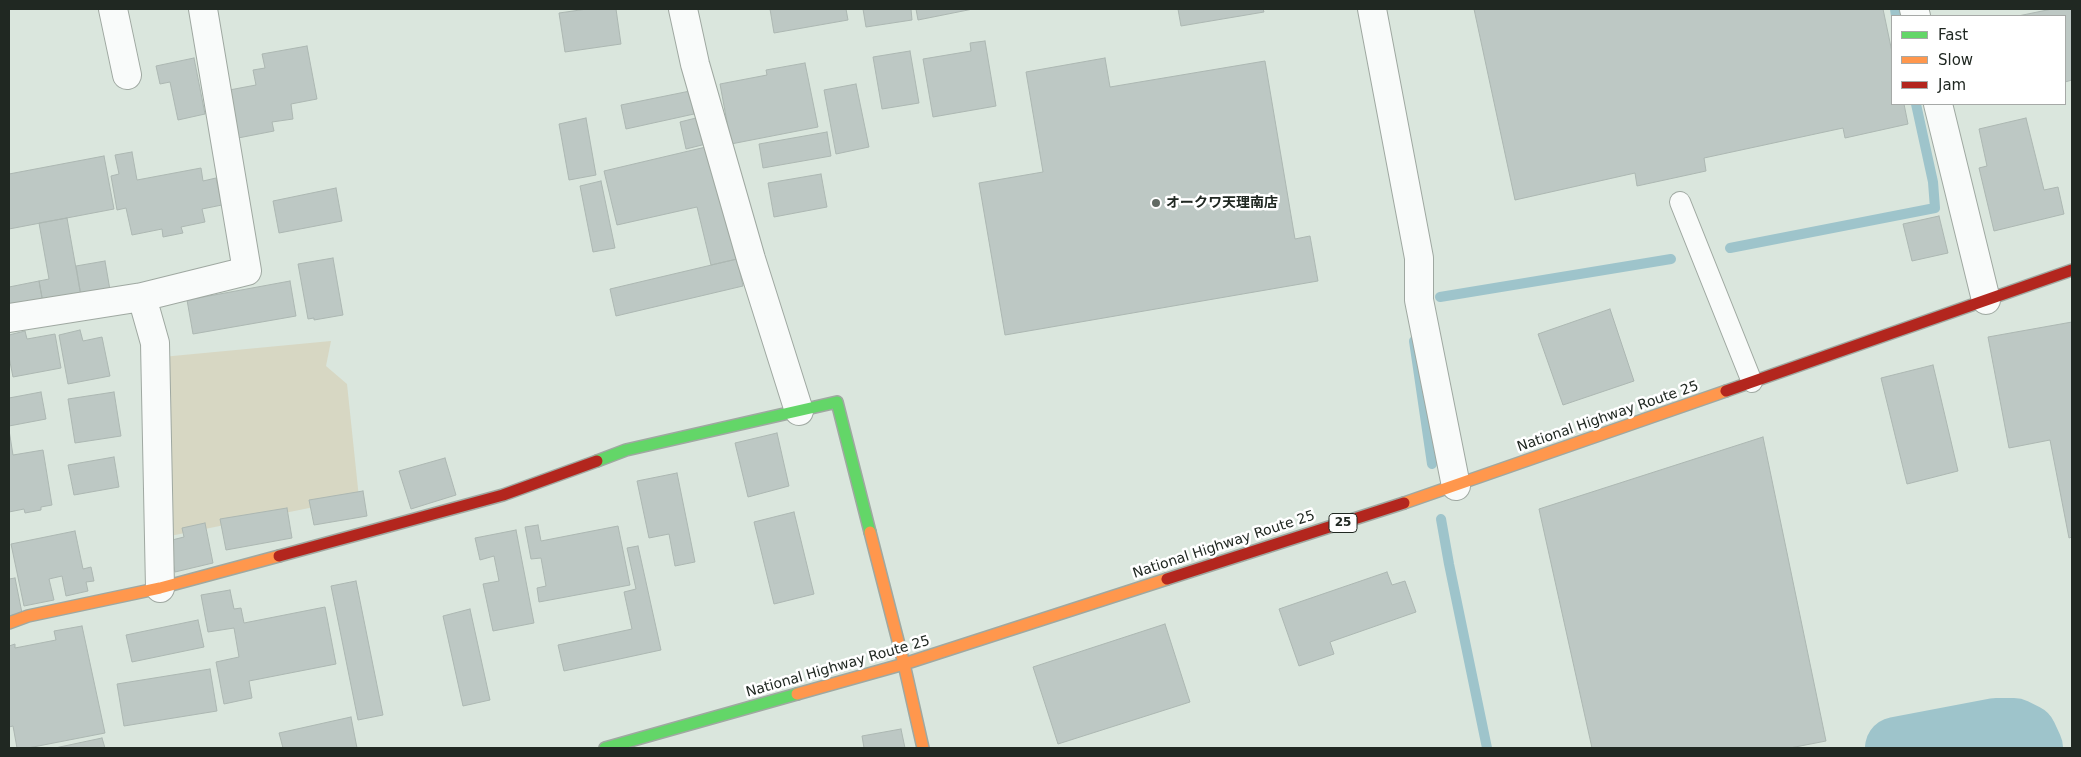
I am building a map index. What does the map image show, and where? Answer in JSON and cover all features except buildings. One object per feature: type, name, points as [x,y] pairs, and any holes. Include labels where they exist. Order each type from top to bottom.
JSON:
[{"type":"main road","name":"National Highway Route 25","points":[[604,748],[904,664],[1456,486],[2072,270]]},
{"type":"main road","points":[[9,623],[28,616],[160,588],[503,495],[626,450],[837,402],[904,664],[923,748]]},
{"type":"street","points":[[113,9],[127,75]]},
{"type":"street","points":[[9,318],[142,297],[247,271],[202,9]]},
{"type":"street","points":[[683,9],[700,83],[751,259],[799,411]]},
{"type":"street","points":[[1372,9],[1419,258],[1419,300],[1456,486]]},
{"type":"street","points":[[1938,105],[1986,300]]},
{"type":"street","points":[[142,297],[156,343],[160,588]]},
{"type":"lane","points":[[1680,202],[1752,382]]},
{"type":"green space","points":[[331,341],[326,366],[347,384],[359,498],[165,537],[162,357]]},
{"type":"waterway","points":[[1895,9],[1896,15]]},
{"type":"waterway","points":[[1730,248],[1935,208],[1933,182],[1916,105]]},
{"type":"waterway","points":[[1440,297],[1671,259]]},
{"type":"waterway","points":[[1414,341],[1432,464]]},
{"type":"waterway","points":[[1441,519],[1487,748]]},
{"type":"waterway","points":[[1896,748],[1996,729],[2014,729],[2026,735],[2032,748]]},
{"type":"traffic: fast","points":[[597,461],[626,450],[837,402],[870,532]]},
{"type":"traffic: fast","points":[[605,748],[797,694]]},
{"type":"traffic: slow","points":[[1404,503],[1726,391]]},
{"type":"traffic: slow","points":[[870,532],[904,664],[923,748]]},
{"type":"traffic: slow","points":[[9,623],[28,616],[160,588],[279,556]]},
{"type":"traffic: slow","points":[[797,694],[904,664],[1167,579]]},
{"type":"traffic: jam","points":[[1726,391],[2072,270]]},
{"type":"traffic: jam","points":[[279,556],[503,495],[597,461]]},
{"type":"traffic: jam","points":[[1167,579],[1404,503]]},
{"type":"place","name":"オークワ天理南店","points":[[1156,203]]}]
